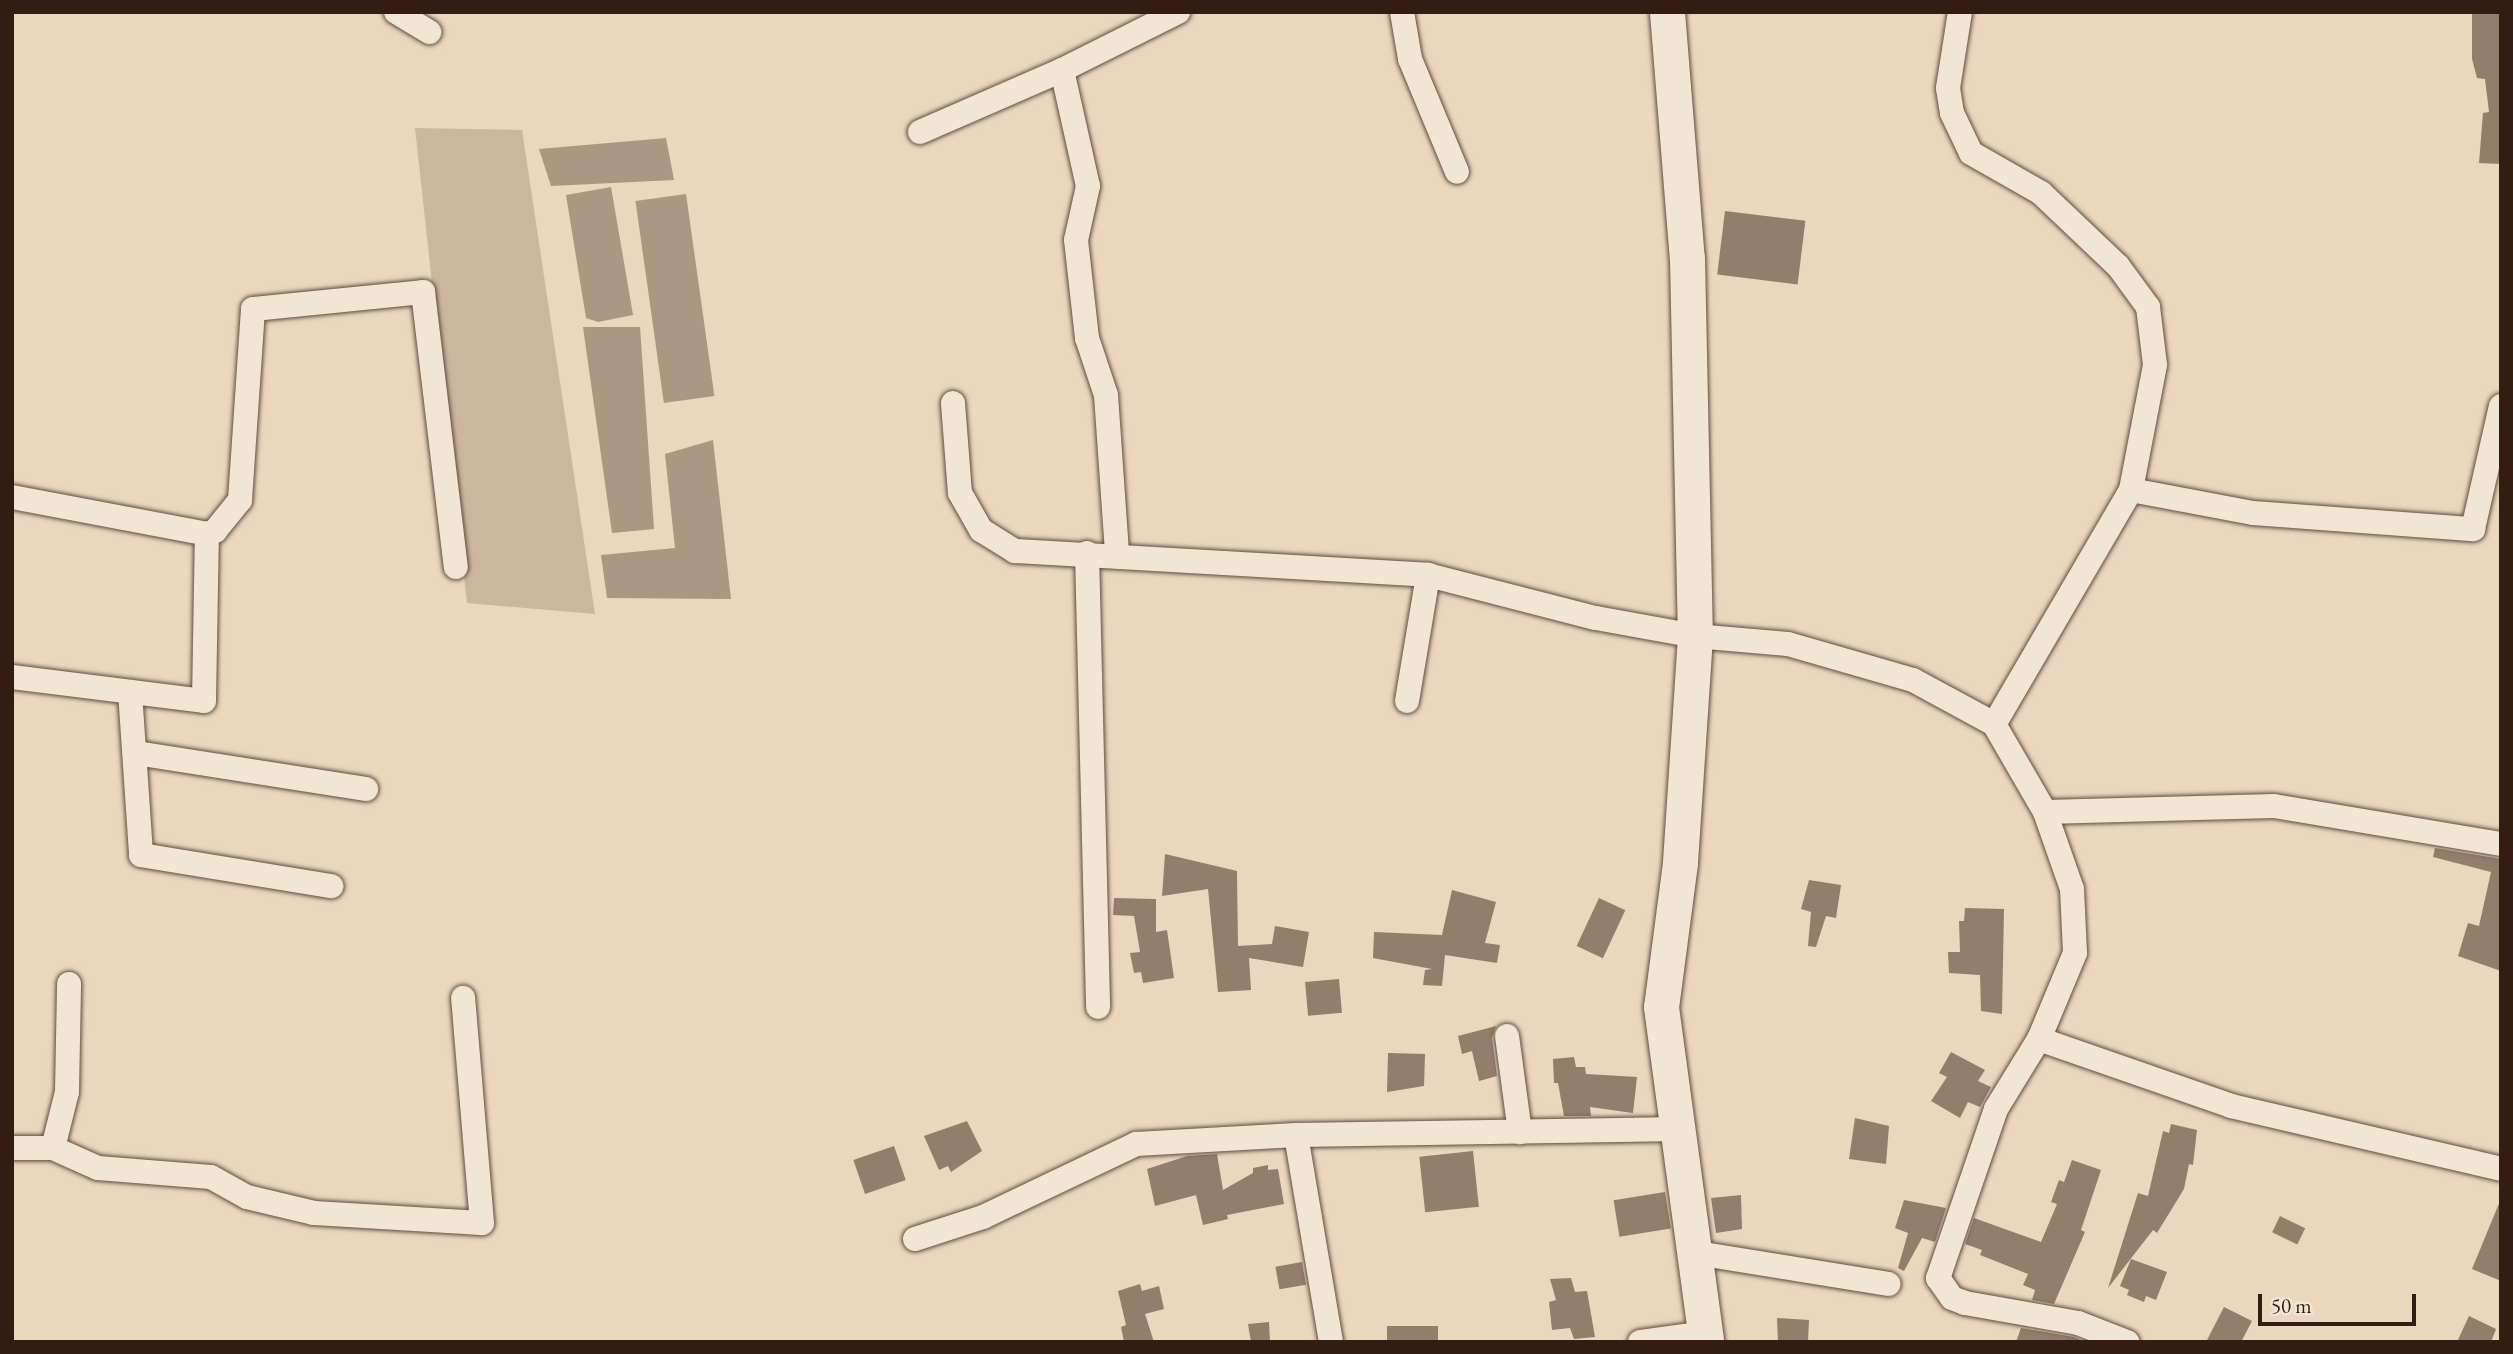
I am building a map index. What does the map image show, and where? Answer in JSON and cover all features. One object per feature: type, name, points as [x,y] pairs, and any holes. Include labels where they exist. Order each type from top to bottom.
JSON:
[{"type":"street","points":[[396,12],[429,32]]},
{"type":"street","points":[[920,132],[1062,69],[1178,12]]},
{"type":"street","points":[[1402,12],[1410,60],[1457,172]]},
{"type":"street","points":[[1640,1342],[1706,1337],[1697,1253],[1661,1007],[1680,863],[1695,636],[1687,258],[1667,12]]},
{"type":"street","points":[[1960,12],[1948,88],[1952,113],[1971,153],[2041,193],[2118,266],[2148,307],[2155,365],[2132,490],[1994,724]]},
{"type":"street","points":[[1062,69],[1088,186],[1076,240],[1087,338],[1106,396],[1117,554]]},
{"type":"street","points":[[12,497],[207,534],[221,525],[240,500],[253,309],[423,292],[456,568]]},
{"type":"street","points":[[953,403],[960,493],[981,530],[1014,551],[1117,554],[1428,575],[1596,618],[1695,636],[1788,644],[1913,680],[1994,724],[2045,812],[2071,889],[2077,921],[2075,953],[2039,1039],[1996,1110],[1938,1278],[1952,1298],[1965,1303],[2078,1323],[2127,1342]]},
{"type":"street","points":[[2132,490],[2253,513],[2473,529],[2501,406]]},
{"type":"street","points":[[12,677],[204,701],[207,534]]},
{"type":"street","points":[[1087,553],[1098,1007]]},
{"type":"street","points":[[1407,701],[1428,575]]},
{"type":"street","points":[[130,692],[141,855],[331,886]]},
{"type":"street","points":[[136,753],[366,789]]},
{"type":"street","points":[[2045,812],[2274,806],[2501,844]]},
{"type":"street","points":[[52,1148],[67,1092],[69,984]]},
{"type":"street","points":[[12,1148],[52,1148],[98,1168],[211,1177],[247,1197],[314,1213],[482,1223],[463,998]]},
{"type":"street","points":[[1507,1036],[1520,1132]]},
{"type":"street","points":[[2039,1039],[2231,1107],[2501,1169]]},
{"type":"street","points":[[915,1239],[983,1217],[1136,1144],[1296,1135],[1680,1129]]},
{"type":"street","points":[[1296,1135],[1331,1342]]},
{"type":"street","points":[[1697,1253],[1889,1284]]},
{"type":"shaded area","points":[[415,128],[522,130],[595,614],[467,603]]},
{"type":"shaded area","points":[[666,138],[674,180],[551,186],[539,149]]},
{"type":"shaded area","points":[[611,187],[633,315],[598,322],[586,318],[566,195]]},
{"type":"shaded area","points":[[686,194],[714,396],[664,403],[635,201]]},
{"type":"shaded area","points":[[583,327],[640,327],[654,529],[612,533]]},
{"type":"shaded area","points":[[713,440],[731,599],[607,598],[601,555],[675,548],[665,454]]},
{"type":"building","points":[[2472,12],[2501,12],[2501,164],[2479,163],[2483,113],[2489,112],[2485,79],[2477,78],[2472,59]]},
{"type":"building","points":[[1725,211],[1805,221],[1798,284],[1717,275]]},
{"type":"building","points":[[2435,848],[2501,859],[2501,971],[2458,956],[2468,923],[2479,926],[2491,872],[2433,857]]},
{"type":"building","points":[[1165,854],[1237,871],[1238,946],[1272,944],[1275,926],[1309,932],[1303,967],[1249,958],[1251,990],[1218,992],[1208,889],[1162,896]]},
{"type":"building","points":[[1809,880],[1841,885],[1836,918],[1826,916],[1816,947],[1808,946],[1811,912],[1801,909]]},
{"type":"building","points":[[1452,890],[1496,902],[1485,943],[1500,945],[1497,963],[1445,955],[1442,986],[1423,985],[1425,970],[1432,969],[1373,958],[1374,932],[1442,935]]},
{"type":"building","points":[[1114,898],[1156,899],[1156,932],[1167,930],[1174,978],[1143,983],[1141,972],[1134,973],[1130,953],[1140,952],[1134,916],[1113,915]]},
{"type":"building","points":[[1599,898],[1625,910],[1603,958],[1577,946]]},
{"type":"building","points":[[1965,908],[2004,909],[2002,1014],[1981,1011],[1980,975],[1949,973],[1948,952],[1960,952],[1959,921],[1964,921]]},
{"type":"building","points":[[1339,979],[1342,1013],[1308,1016],[1305,982]]},
{"type":"building","points":[[1496,1026],[1492,1038],[1497,1076],[1479,1081],[1472,1051],[1462,1054],[1458,1036]]},
{"type":"building","points":[[1951,1052],[1985,1070],[1978,1081],[1991,1087],[1980,1107],[1968,1102],[1960,1118],[1931,1101],[1947,1077],[1939,1073]]},
{"type":"building","points":[[1388,1053],[1425,1054],[1424,1086],[1387,1092]]},
{"type":"building","points":[[1574,1057],[1576,1067],[1585,1067],[1586,1074],[1637,1077],[1633,1113],[1590,1107],[1591,1116],[1564,1116],[1558,1083],[1554,1083],[1553,1059]]},
{"type":"building","points":[[1855,1118],[1889,1126],[1886,1164],[1849,1159]]},
{"type":"building","points":[[967,1121],[982,1151],[951,1172],[948,1166],[939,1170],[924,1136]]},
{"type":"building","points":[[2171,1124],[2197,1130],[2193,1165],[2189,1164],[2184,1189],[2157,1233],[2153,1230],[2108,1288],[2138,1193],[2148,1196],[2163,1131],[2169,1133]]},
{"type":"building","points":[[894,1146],[906,1180],[865,1194],[853,1160]]},
{"type":"building","points":[[1473,1151],[1479,1207],[1425,1212],[1419,1157]]},
{"type":"building","points":[[1217,1154],[1223,1190],[1253,1173],[1253,1168],[1268,1165],[1268,1170],[1278,1169],[1284,1204],[1227,1215],[1228,1219],[1203,1225],[1196,1195],[1155,1206],[1147,1169],[1187,1156]]},
{"type":"building","points":[[2072,1160],[2101,1170],[2081,1230],[2085,1232],[2054,1304],[2032,1300],[2035,1290],[2023,1285],[2028,1274],[1980,1255],[1982,1250],[1965,1244],[1974,1218],[2041,1242],[2057,1204],[2051,1202],[2059,1180],[2064,1182]]},
{"type":"building","points":[[1665,1192],[1671,1229],[1619,1237],[1614,1200]]},
{"type":"building","points":[[1741,1195],[1742,1229],[1716,1233],[1711,1198]]},
{"type":"building","points":[[1904,1200],[1946,1208],[1935,1242],[1922,1238],[1904,1271],[1898,1268],[1908,1233],[1895,1228]]},
{"type":"building","points":[[2501,1201],[2501,1281],[2472,1269]]},
{"type":"building","points":[[2280,1216],[2305,1228],[2297,1244],[2272,1232]]},
{"type":"building","points":[[2131,1259],[2167,1272],[2156,1300],[2146,1296],[2144,1302],[2127,1295],[2129,1290],[2120,1286]]},
{"type":"building","points":[[1302,1262],[1306,1285],[1279,1289],[1275,1267]]},
{"type":"building","points":[[1571,1278],[1575,1292],[1587,1291],[1595,1337],[1574,1339],[1570,1328],[1552,1330],[1549,1302],[1556,1300],[1550,1279]]},
{"type":"building","points":[[1140,1284],[1142,1291],[1159,1286],[1164,1309],[1145,1314],[1154,1342],[1124,1342],[1121,1327],[1126,1325],[1118,1291]]},
{"type":"building","points":[[2224,1307],[2252,1321],[2241,1342],[2206,1342]]},
{"type":"building","points":[[2469,1316],[2496,1329],[2491,1342],[2457,1342]]},
{"type":"building","points":[[1777,1318],[1809,1320],[1808,1342],[1778,1342]]},
{"type":"building","points":[[1269,1322],[1270,1342],[1251,1342],[1248,1324]]},
{"type":"building","points":[[1387,1326],[1438,1326],[1438,1342],[1387,1342]]},
{"type":"building","points":[[2021,1328],[2074,1337],[2085,1342],[2016,1342]]}]
